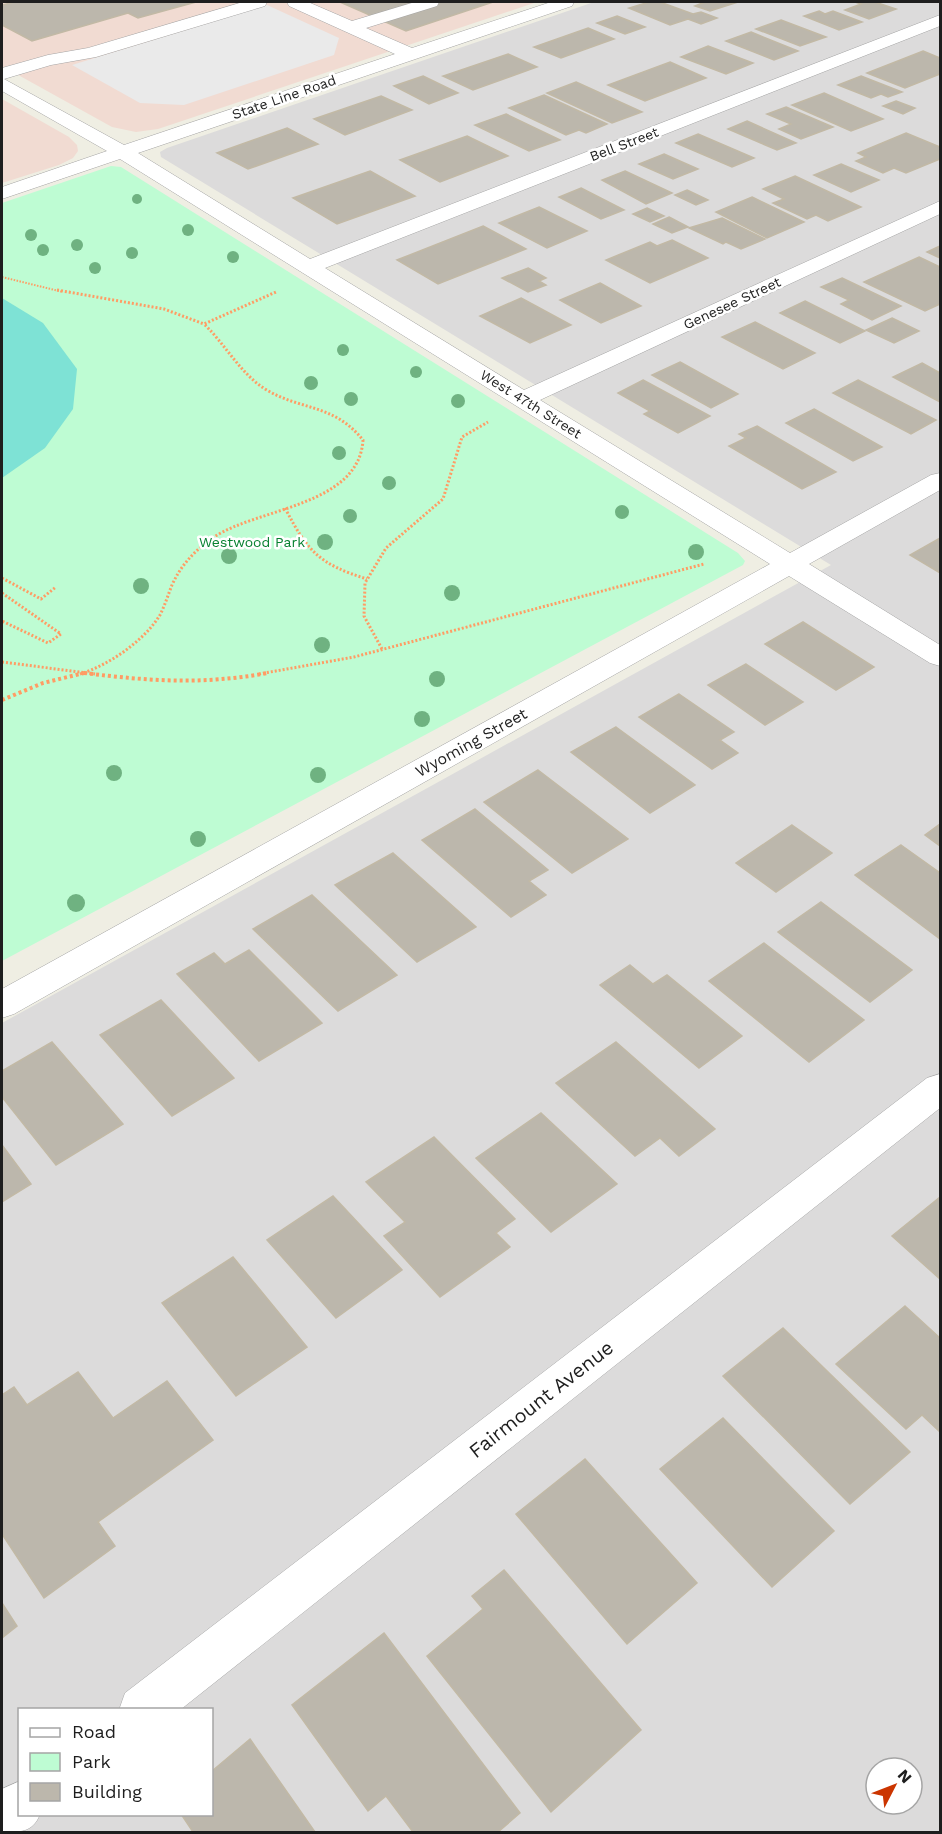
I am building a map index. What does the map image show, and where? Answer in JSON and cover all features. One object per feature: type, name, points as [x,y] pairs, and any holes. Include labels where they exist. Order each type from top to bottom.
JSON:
[{"type":"street","points":[[2,74],[48,60],[90,53],[259,2]]},
{"type":"street","points":[[351,27],[431,2]]},
{"type":"street","name":"State Line Road","points":[[2,193],[566,2]]},
{"type":"street","points":[[304,3],[410,54]]},
{"type":"street","name":"Bell Street","points":[[308,267],[940,20]]},
{"type":"street","name":"West 47th Street","points":[[2,84],[122,152],[940,657]]},
{"type":"street","name":"Genesee Street","points":[[523,399],[940,207]]},
{"type":"street","name":"Wyoming Street","points":[[2,1005],[940,480]]},
{"type":"street","name":"Fairmount Avenue","points":[[145,1708],[940,1088]]},
{"type":"street","points":[[2,1818],[18,1806]]},
{"type":"path","points":[[2,277],[67,293],[164,309],[204,324],[219,336],[255,382],[278,396],[334,414],[358,432],[363,441],[362,455],[339,485],[322,495],[222,531],[198,548],[179,570],[165,606],[151,626],[115,656],[84,673],[57,679],[2,700]]},
{"type":"path","points":[[204,324],[285,288]]},
{"type":"path","points":[[382,649],[364,616],[365,583],[386,548],[443,499],[462,437],[492,420]]},
{"type":"path","points":[[285,508],[310,551],[332,567],[368,579]]},
{"type":"path","points":[[2,662],[138,680],[201,682],[264,674],[382,649],[707,563]]},
{"type":"path","points":[[2,578],[41,599],[56,587]]},
{"type":"path","points":[[2,593],[61,634],[48,643],[2,621]]},
{"type":"shaded area","points":[[2,2],[537,2],[158,129],[136,132],[112,127],[2,66]]},
{"type":"shaded area","points":[[594,2],[940,2],[940,1832],[2,1832],[2,1023],[831,565],[161,157],[160,152],[167,148]]},
{"type":"shaded area","points":[[267,5],[339,38],[334,55],[184,105],[140,103],[72,65]]},
{"type":"shaded area","points":[[2,99],[69,137],[77,145],[78,151],[73,158],[59,165],[2,183]]},
{"type":"shaded area","points":[[2,298],[43,323],[77,369],[73,409],[45,448],[2,478]]},
{"type":"green space","name":"Westwood Park","points":[[111,166],[121,167],[738,553],[745,561],[743,565],[2,961],[2,203]]},
{"type":"building","points":[[14,2],[196,2],[138,18],[128,13],[32,41],[2,25],[2,5]]},
{"type":"building","points":[[340,2],[493,2],[406,31]]},
{"type":"building","points":[[649,2],[660,2],[693,14],[701,12],[717,18],[701,24],[688,19],[670,25],[629,8]]},
{"type":"building","points":[[705,2],[738,2],[710,11],[695,6]]},
{"type":"building","points":[[855,2],[875,2],[896,9],[869,19],[845,10],[861,4]]},
{"type":"building","points":[[819,11],[825,14],[833,11],[862,22],[839,30],[804,16]]},
{"type":"building","points":[[617,16],[645,27],[625,34],[597,23]]},
{"type":"building","points":[[781,20],[826,37],[800,46],[756,29]]},
{"type":"building","points":[[588,28],[614,39],[561,58],[534,47]]},
{"type":"building","points":[[751,32],[798,51],[774,60],[726,41]]},
{"type":"building","points":[[708,46],[753,63],[726,74],[681,57]]},
{"type":"building","points":[[923,51],[940,58],[940,74],[905,88],[867,73]]},
{"type":"building","points":[[508,54],[537,67],[473,90],[443,76]]},
{"type":"building","points":[[670,62],[706,78],[645,101],[608,85]]},
{"type":"building","points":[[423,76],[458,93],[429,104],[394,86]]},
{"type":"building","points":[[861,76],[902,92],[888,97],[881,94],[871,98],[838,85]]},
{"type":"building","points":[[576,82],[642,112],[612,123],[547,93]]},
{"type":"building","points":[[824,93],[883,119],[851,131],[792,105]]},
{"type":"building","points":[[544,95],[607,124],[586,133],[579,130],[566,135],[509,108]]},
{"type":"building","points":[[381,96],[412,110],[345,135],[314,119]]},
{"type":"building","points":[[896,101],[915,108],[903,114],[883,106]]},
{"type":"building","points":[[786,107],[833,127],[801,139],[779,129],[791,124],[767,114]]},
{"type":"building","points":[[506,114],[560,140],[529,151],[475,125]]},
{"type":"building","points":[[747,121],[796,143],[777,150],[728,129]]},
{"type":"building","points":[[287,128],[318,144],[248,169],[217,153]]},
{"type":"building","points":[[906,133],[940,147],[940,159],[906,173],[894,168],[883,173],[856,161],[866,157],[858,153]]},
{"type":"building","points":[[698,134],[754,158],[732,167],[676,143]]},
{"type":"building","points":[[467,136],[508,156],[440,182],[400,160]]},
{"type":"building","points":[[664,154],[698,169],[673,179],[639,164]]},
{"type":"building","points":[[841,164],[879,180],[851,192],[814,175]]},
{"type":"building","points":[[370,171],[415,196],[337,224],[293,198]]},
{"type":"building","points":[[625,171],[672,193],[646,204],[602,180]]},
{"type":"building","points":[[795,176],[861,207],[828,221],[816,215],[807,219],[773,203],[784,199],[763,189]]},
{"type":"building","points":[[581,188],[624,210],[601,219],[559,197]]},
{"type":"building","points":[[687,190],[708,200],[696,205],[675,195]]},
{"type":"building","points":[[752,197],[804,222],[767,238],[716,212]]},
{"type":"building","points":[[539,207],[587,231],[547,248],[499,223]]},
{"type":"building","points":[[647,208],[664,216],[650,222],[633,214]]},
{"type":"building","points":[[669,217],[688,227],[672,233],[653,224]]},
{"type":"building","points":[[722,218],[765,239],[741,249],[726,242],[723,244],[689,228]]},
{"type":"building","points":[[483,226],[526,249],[438,284],[397,260]]},
{"type":"building","points":[[672,240],[708,258],[650,283],[606,260],[650,242],[657,246]]},
{"type":"building","points":[[940,246],[940,258],[927,252]]},
{"type":"building","points":[[919,257],[940,267],[940,304],[925,311],[864,282]]},
{"type":"building","points":[[528,268],[546,278],[539,281],[546,285],[528,292],[502,278]]},
{"type":"building","points":[[842,278],[901,306],[872,320],[841,304],[849,300],[821,287]]},
{"type":"building","points":[[600,283],[641,306],[601,323],[560,300]]},
{"type":"building","points":[[521,298],[571,325],[530,343],[480,316]]},
{"type":"building","points":[[805,301],[865,331],[840,343],[780,313]]},
{"type":"building","points":[[892,318],[919,331],[894,343],[866,330]]},
{"type":"building","points":[[755,322],[815,353],[783,369],[722,337]]},
{"type":"building","points":[[680,362],[738,394],[711,408],[652,375]]},
{"type":"building","points":[[922,363],[940,373],[940,402],[893,377]]},
{"type":"building","points":[[643,380],[710,416],[678,433],[644,414],[650,411],[618,393]]},
{"type":"building","points":[[858,380],[936,420],[911,434],[833,393]]},
{"type":"building","points":[[814,409],[882,447],[853,461],[786,423]]},
{"type":"building","points":[[757,426],[836,472],[802,489],[729,446],[746,438],[739,434]]},
{"type":"building","points":[[940,538],[940,573],[910,555]]},
{"type":"building","points":[[803,622],[874,667],[836,690],[765,644]]},
{"type":"building","points":[[746,664],[803,702],[765,725],[708,685]]},
{"type":"building","points":[[679,694],[734,732],[720,740],[738,753],[712,769],[639,717]]},
{"type":"building","points":[[616,727],[695,785],[650,813],[571,752]]},
{"type":"building","points":[[538,770],[628,839],[572,873],[484,802]]},
{"type":"building","points":[[475,809],[548,870],[529,881],[546,895],[511,917],[422,840]]},
{"type":"building","points":[[940,824],[940,846],[925,835]]},
{"type":"building","points":[[792,825],[832,853],[776,892],[736,863]]},
{"type":"building","points":[[901,845],[940,873],[940,939],[855,875]]},
{"type":"building","points":[[393,853],[476,927],[417,962],[335,885]]},
{"type":"building","points":[[312,895],[397,975],[338,1011],[253,929]]},
{"type":"building","points":[[821,902],[912,970],[870,1002],[778,932]]},
{"type":"building","points":[[764,943],[864,1020],[809,1062],[709,981]]},
{"type":"building","points":[[249,950],[322,1023],[259,1061],[177,974],[214,953],[225,964]]},
{"type":"building","points":[[630,965],[653,984],[667,975],[742,1036],[699,1068],[600,985]]},
{"type":"building","points":[[161,1000],[234,1078],[172,1116],[100,1035]]},
{"type":"building","points":[[52,1042],[123,1124],[56,1165],[2,1097],[2,1071]]},
{"type":"building","points":[[616,1042],[715,1129],[679,1156],[660,1138],[635,1156],[556,1083]]},
{"type":"building","points":[[541,1113],[617,1184],[551,1232],[476,1158]]},
{"type":"building","points":[[434,1137],[515,1219],[496,1233],[510,1247],[440,1297],[384,1236],[405,1222],[366,1182]]},
{"type":"building","points":[[2,1145],[31,1184],[2,1202]]},
{"type":"building","points":[[333,1196],[402,1270],[336,1318],[267,1240]]},
{"type":"building","points":[[940,1197],[940,1279],[892,1236]]},
{"type":"building","points":[[233,1257],[307,1347],[236,1396],[162,1303]]},
{"type":"building","points":[[905,1306],[940,1338],[940,1432],[922,1415],[906,1429],[836,1364]]},
{"type":"building","points":[[783,1328],[910,1452],[850,1504],[723,1376]]},
{"type":"building","points":[[78,1372],[113,1418],[167,1381],[213,1440],[98,1522],[115,1546],[44,1598],[2,1534],[2,1395],[14,1387],[27,1405]]},
{"type":"building","points":[[723,1418],[834,1531],[772,1587],[660,1469]]},
{"type":"building","points":[[585,1459],[697,1583],[627,1644],[516,1514]]},
{"type":"building","points":[[504,1570],[641,1730],[551,1812],[427,1656],[483,1609],[472,1596]]},
{"type":"building","points":[[2,1603],[17,1626],[2,1638]]},
{"type":"building","points":[[384,1633],[520,1813],[498,1832],[413,1832],[386,1796],[368,1811],[292,1705]]},
{"type":"building","points":[[250,1739],[315,1832],[193,1832],[182,1816],[213,1816],[213,1770]]}]
